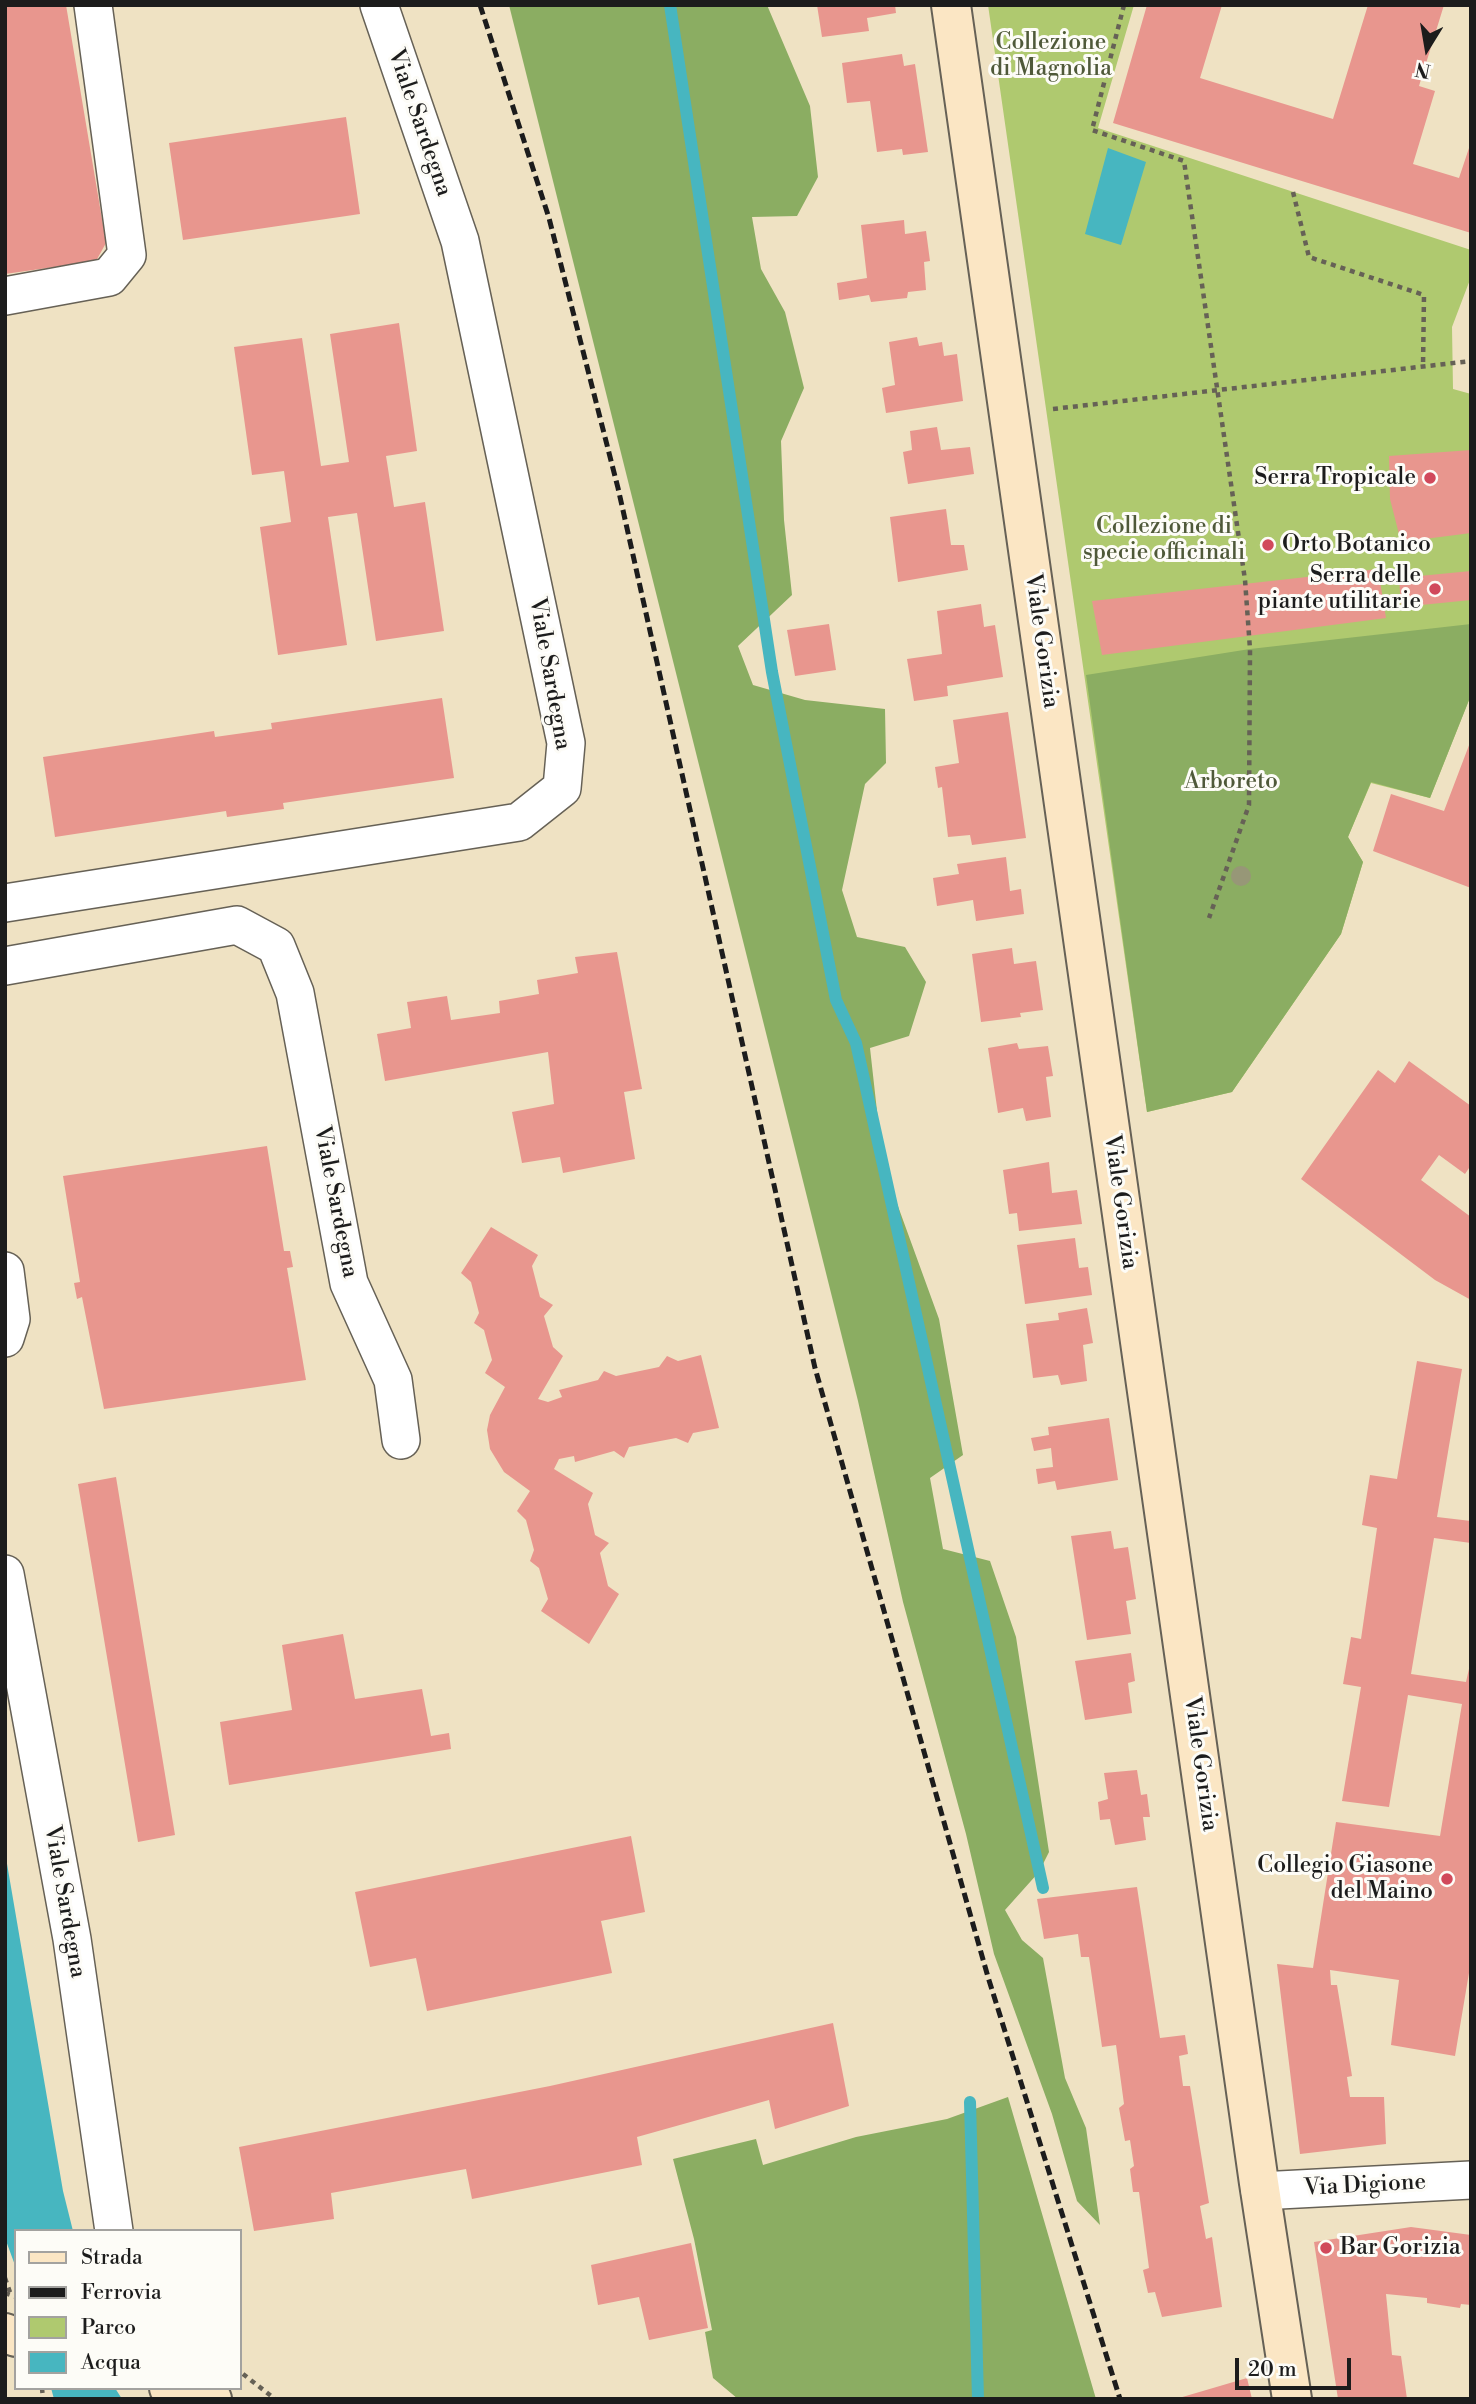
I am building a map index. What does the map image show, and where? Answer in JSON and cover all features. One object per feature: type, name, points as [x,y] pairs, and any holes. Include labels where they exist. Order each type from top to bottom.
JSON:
[{"type":"street","points":[[5,296],[109,277],[128,255],[93,5]]},
{"type":"street","name":"Viale Sardegna","points":[[5,904],[519,822],[562,788],[566,743],[460,241],[379,5]]},
{"type":"street","name":"Viale Gorizia","points":[[951,5],[1260,2191],[1292,2399]]},
{"type":"street","name":"Viale Sardegna","points":[[5,966],[237,925],[276,946],[295,993],[349,1283],[393,1380],[401,1440]]},
{"type":"street","points":[[5,1271],[11,1319],[5,1338]]},
{"type":"street","name":"Viale Sardegna","points":[[5,1574],[72,1939],[114,2229]]},
{"type":"street","name":"Via Digione","points":[[1260,2191],[1471,2180]]},
{"type":"street","points":[[181,2390],[204,2394],[212,2399]]},
{"type":"path","points":[[1124,5],[1091,130],[1184,161],[1245,580],[1252,720],[1249,805],[1209,918]]},
{"type":"path","points":[[1293,192],[1309,257],[1424,295],[1423,367]]},
{"type":"path","points":[[1053,409],[1471,361]]},
{"type":"path","points":[[242,2373],[275,2399]]},
{"type":"green space","points":[[509,5],[767,5],[810,106],[818,177],[797,216],[752,217],[761,269],[785,312],[804,388],[781,441],[784,520],[792,595],[738,646],[753,685],[805,700],[885,709],[886,763],[865,784],[842,890],[857,937],[905,947],[926,982],[909,1036],[870,1048],[883,1165],[939,1319],[963,1455],[930,1478],[943,1549],[990,1561],[1016,1637],[1049,1852],[1039,1872],[1005,1910],[1022,1940],[1043,1958],[1065,2078],[1086,2128],[1100,2225],[1077,2201],[1052,2114],[994,1954],[966,1834],[903,1602],[858,1401]]},
{"type":"green space","name":"Orto Botanico","points":[[988,5],[1134,5],[1098,128],[1471,250],[1471,277],[1452,327],[1453,389],[1471,394],[1471,695],[1430,798],[1371,783],[1348,837],[1363,862],[1341,934],[1232,1092],[1147,1112]]},
{"type":"green space","name":"Arboreto","points":[[1471,624],[1471,695],[1430,798],[1371,782],[1348,837],[1363,862],[1341,934],[1232,1092],[1147,1112],[1086,675],[1250,649]]},
{"type":"green space","points":[[1008,2097],[1096,2399],[738,2399],[713,2378],[705,2332],[712,2330],[694,2239],[673,2159],[756,2139],[763,2165],[856,2137],[947,2119]]},
{"type":"water","points":[[1108,148],[1146,162],[1121,245],[1085,234]]},
{"type":"water","points":[[5,1852],[63,2191],[72,2229],[14,2229],[14,2263],[5,2238]]},
{"type":"water","points":[[52,2390],[116,2390],[122,2399],[54,2399]]},
{"type":"building","points":[[5,5],[66,5],[106,243],[96,261],[5,274]]},
{"type":"building","points":[[817,5],[895,5],[896,13],[867,18],[869,31],[822,37]]},
{"type":"building","points":[[1147,5],[1222,5],[1200,78],[1333,119],[1368,5],[1444,5],[1419,86],[1435,91],[1413,164],[1459,178],[1471,142],[1471,233],[1113,123]]},
{"type":"building","points":[[902,54],[904,66],[915,64],[928,152],[903,155],[902,149],[877,152],[870,101],[847,103],[842,63]]},
{"type":"building","points":[[346,117],[360,214],[183,240],[169,143]]},
{"type":"building","points":[[904,220],[905,234],[926,231],[930,261],[924,262],[926,290],[908,292],[907,298],[871,302],[869,295],[839,300],[837,283],[867,278],[861,225]]},
{"type":"building","points":[[399,323],[417,451],[386,456],[394,507],[425,502],[444,631],[376,641],[357,513],[328,517],[347,645],[278,655],[260,527],[291,522],[284,471],[252,475],[234,347],[302,338],[321,466],[349,462],[330,334]]},
{"type":"building","points":[[917,337],[919,346],[942,342],[944,356],[957,354],[963,401],[886,413],[882,388],[895,385],[889,342]]},
{"type":"building","points":[[937,427],[941,450],[970,447],[974,474],[908,484],[903,452],[912,450],[910,431]]},
{"type":"building","name":"Serra Tropicale","points":[[1471,450],[1471,533],[1401,542],[1390,499],[1389,456]]},
{"type":"building","points":[[946,509],[951,545],[964,545],[968,570],[898,582],[890,517]]},
{"type":"building","points":[[1378,569],[1386,618],[1102,655],[1092,601]]},
{"type":"building","name":"Serra delle piante utilitarie","points":[[1471,571],[1471,600],[1401,607],[1399,578]]},
{"type":"building","points":[[981,604],[984,627],[995,625],[1003,677],[947,686],[948,696],[914,701],[907,659],[942,654],[937,611]]},
{"type":"building","points":[[829,624],[836,670],[795,676],[787,630]]},
{"type":"building","points":[[442,698],[454,778],[283,803],[284,809],[227,817],[226,811],[55,837],[43,757],[214,731],[215,737],[272,729],[271,723]]},
{"type":"building","points":[[1008,712],[1026,838],[972,845],[970,835],[948,837],[942,787],[938,788],[935,767],[959,763],[953,720]]},
{"type":"building","points":[[1471,740],[1471,888],[1373,851],[1391,794],[1444,811]]},
{"type":"building","points":[[1006,857],[1010,891],[1021,889],[1024,914],[976,921],[973,900],[937,906],[933,878],[959,874],[957,864]]},
{"type":"building","points":[[1012,948],[1014,964],[1036,961],[1043,1010],[1020,1013],[1021,1017],[981,1022],[972,954]]},
{"type":"building","points":[[617,952],[642,1089],[624,1092],[635,1159],[563,1173],[560,1157],[522,1163],[512,1112],[554,1104],[548,1052],[385,1081],[377,1034],[411,1028],[407,1002],[447,996],[451,1020],[500,1013],[499,1001],[539,994],[537,980],[578,973],[575,957]]},
{"type":"building","points":[[1017,1043],[1019,1049],[1048,1046],[1053,1076],[1046,1077],[1051,1117],[1026,1121],[1023,1108],[998,1113],[988,1048]]},
{"type":"building","points":[[1409,1061],[1471,1106],[1471,1165],[1465,1174],[1439,1155],[1421,1180],[1471,1217],[1471,1300],[1435,1280],[1301,1179],[1378,1070],[1395,1083]]},
{"type":"building","points":[[267,1146],[284,1251],[290,1251],[293,1267],[287,1268],[306,1380],[104,1409],[82,1297],[77,1299],[74,1283],[80,1282],[63,1176]]},
{"type":"building","points":[[1049,1162],[1052,1193],[1077,1190],[1082,1224],[1019,1231],[1017,1213],[1009,1214],[1003,1170]]},
{"type":"building","points":[[491,1227],[538,1255],[532,1266],[540,1297],[553,1305],[544,1316],[553,1347],[563,1356],[538,1399],[548,1402],[562,1397],[559,1390],[598,1380],[604,1371],[616,1376],[659,1367],[667,1356],[678,1361],[701,1355],[719,1428],[693,1433],[688,1443],[676,1438],[629,1447],[624,1458],[614,1451],[575,1462],[574,1456],[559,1459],[554,1469],[593,1493],[588,1504],[595,1535],[609,1543],[600,1553],[608,1586],[619,1594],[589,1644],[541,1611],[548,1599],[539,1568],[530,1561],[534,1550],[526,1520],[517,1511],[530,1491],[504,1472],[490,1449],[487,1430],[490,1415],[505,1387],[485,1373],[492,1360],[484,1330],[474,1323],[479,1313],[471,1282],[461,1273]]},
{"type":"building","points":[[1075,1238],[1079,1268],[1088,1267],[1092,1295],[1025,1304],[1017,1245]]},
{"type":"building","points":[[1087,1308],[1093,1343],[1083,1345],[1087,1381],[1061,1385],[1058,1375],[1033,1378],[1026,1324],[1059,1320],[1058,1313]]},
{"type":"building","points":[[1417,1361],[1462,1369],[1437,1517],[1471,1521],[1471,1543],[1434,1538],[1411,1674],[1466,1682],[1471,1660],[1471,1961],[1455,2056],[1391,2045],[1399,1980],[1330,1970],[1331,1985],[1337,1985],[1352,2076],[1347,2077],[1350,2097],[1384,2097],[1386,2144],[1300,2154],[1277,1964],[1313,1968],[1336,1822],[1440,1836],[1462,1704],[1408,1695],[1389,1807],[1342,1801],[1361,1687],[1343,1684],[1351,1637],[1361,1639],[1377,1528],[1362,1525],[1370,1475],[1397,1479]]},
{"type":"building","points":[[1109,1418],[1118,1480],[1057,1490],[1055,1481],[1038,1484],[1036,1469],[1053,1467],[1051,1448],[1034,1451],[1031,1438],[1049,1435],[1048,1427]]},
{"type":"building","points":[[116,1477],[175,1835],[138,1842],[78,1484]]},
{"type":"building","points":[[1111,1531],[1114,1549],[1128,1547],[1136,1599],[1126,1601],[1131,1634],[1087,1640],[1071,1536]]},
{"type":"building","points":[[343,1634],[355,1699],[422,1689],[431,1736],[449,1733],[451,1749],[229,1785],[220,1722],[292,1710],[282,1645]]},
{"type":"building","points":[[1131,1653],[1135,1681],[1128,1683],[1132,1713],[1085,1720],[1075,1661]]},
{"type":"building","points":[[1137,1770],[1141,1795],[1147,1794],[1150,1817],[1143,1817],[1146,1840],[1115,1845],[1110,1819],[1100,1820],[1098,1802],[1108,1799],[1104,1773]]},
{"type":"building","points":[[631,1836],[645,1912],[601,1921],[612,1973],[427,2011],[416,1958],[370,1967],[355,1892]]},
{"type":"building","points":[[1137,1887],[1160,2038],[1185,2035],[1188,2054],[1179,2056],[1183,2086],[1190,2086],[1209,2203],[1200,2206],[1206,2239],[1212,2237],[1222,2307],[1162,2317],[1155,2292],[1148,2293],[1143,2270],[1149,2268],[1139,2192],[1133,2192],[1130,2169],[1134,2166],[1130,2140],[1125,2141],[1119,2108],[1124,2104],[1116,2045],[1102,2047],[1089,1957],[1081,1957],[1078,1934],[1044,1939],[1037,1899]]},
{"type":"building","points":[[833,2023],[849,2106],[775,2129],[769,2100],[637,2137],[642,2165],[472,2199],[466,2169],[331,2193],[334,2219],[254,2231],[239,2147],[550,2086]]},
{"type":"building","points":[[1411,2227],[1471,2235],[1471,2305],[1461,2304],[1460,2308],[1427,2303],[1427,2298],[1386,2294],[1392,2355],[1401,2356],[1407,2399],[1338,2399],[1314,2242]]},
{"type":"building","points":[[691,2243],[708,2328],[649,2340],[639,2297],[598,2305],[591,2265]]},
{"type":"building","points":[[1247,2378],[1252,2399],[1179,2399],[1179,2398]]},
{"type":"waterway","points":[[670,5],[772,672],[836,1000],[856,1043],[1043,1888]]},
{"type":"waterway","points":[[970,2102],[978,2399]]},
{"type":"railway","points":[[480,5],[549,218],[618,488],[815,1368],[988,1977],[1120,2399]]},
{"type":"place","name":"Serra Tropicale","points":[[1430,478]]},
{"type":"place","name":"Orto Botanico","points":[[1268,545]]},
{"type":"place","name":"Serra delle piante utilitarie","points":[[1435,589]]},
{"type":"place","name":"Collegio Giasone del Maino","points":[[1447,1879]]},
{"type":"place","name":"Bar Gorizia","points":[[1326,2248]]},
{"type":"park label","name":"Collezione di Magnolia","points":[[1051,56]]},
{"type":"park label","name":"Collezione di specie officinali","points":[[1164,540]]}]
